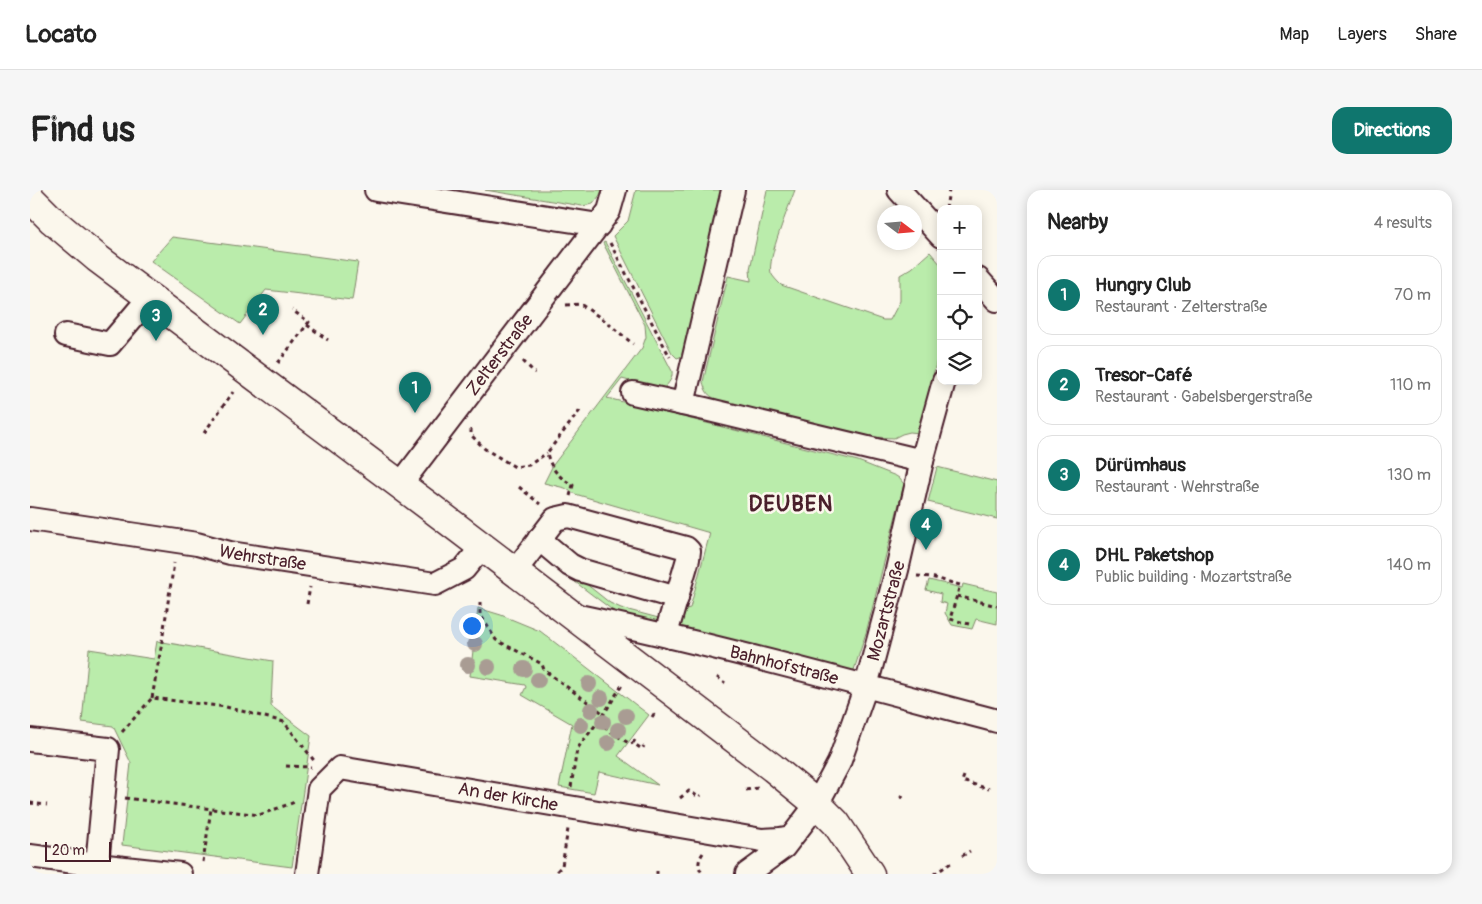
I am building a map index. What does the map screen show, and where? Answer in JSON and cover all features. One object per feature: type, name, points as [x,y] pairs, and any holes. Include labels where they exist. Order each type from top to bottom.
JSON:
[{"type":"main road","points":[[30,198],[52,220],[97,258],[149,298],[515,571],[773,768],[817,804],[836,823],[870,874]]},
{"type":"street","points":[[376,190],[599,224]]},
{"type":"street","name":"Zelterstraße","points":[[400,485],[609,211],[615,190]]},
{"type":"street","points":[[685,396],[733,190]]},
{"type":"street","points":[[899,190],[937,232]]},
{"type":"street","points":[[982,285],[997,300]]},
{"type":"street","points":[[66,335],[110,344],[149,298]]},
{"type":"street","name":"Mozartstraße","points":[[749,873],[784,847],[817,804],[839,763],[866,686],[943,385]]},
{"type":"street","points":[[633,393],[685,396],[922,461]]},
{"type":"street","points":[[515,571],[555,519],[568,516],[686,548],[689,552],[688,559],[668,628],[671,637]]},
{"type":"street","name":"Wehrstraße","points":[[30,518],[197,544],[230,553],[435,584],[464,569],[482,547]]},
{"type":"street","points":[[539,539],[570,565],[580,570],[677,598]]},
{"type":"street","name":"Bahnhofstraße","points":[[572,615],[671,637],[997,721]]},
{"type":"street","points":[[30,740],[108,750],[97,865]]},
{"type":"street","name":"An der Kirche","points":[[307,874],[319,788],[340,768],[762,840],[791,837]]},
{"type":"street","points":[[736,836],[748,845],[753,856],[749,873]]},
{"type":"street","points":[[30,856],[180,874]]},
{"type":"path","points":[[947,205],[949,190]]},
{"type":"path","points":[[599,224],[685,396]]},
{"type":"path","points":[[564,305],[580,304],[604,320],[633,344]]},
{"type":"path","points":[[292,310],[308,322],[307,325],[328,340]]},
{"type":"path","points":[[278,363],[307,325]]},
{"type":"path","points":[[204,433],[233,392]]},
{"type":"path","points":[[472,427],[471,435],[485,449],[515,467],[529,465],[547,453],[581,409]]},
{"type":"path","points":[[547,453],[549,462],[563,480],[573,485],[572,491]]},
{"type":"path","points":[[117,738],[152,698],[162,648],[174,559]]},
{"type":"path","points":[[915,575],[931,577],[960,585],[950,619],[969,624]]},
{"type":"path","points":[[307,604],[311,583]]},
{"type":"path","points":[[957,596],[997,606]]},
{"type":"path","points":[[480,602],[480,614],[496,640],[542,664],[544,670],[604,714]]},
{"type":"path","points":[[717,677],[725,684]]},
{"type":"path","points":[[570,792],[577,749],[604,714],[622,684]]},
{"type":"path","points":[[152,698],[226,707],[284,722],[319,767],[286,766]]},
{"type":"path","points":[[652,717],[656,711]]},
{"type":"path","points":[[597,723],[630,744],[634,742],[642,749],[644,746]]},
{"type":"path","points":[[964,776],[962,781],[989,789]]},
{"type":"path","points":[[746,790],[758,788]]},
{"type":"path","points":[[680,798],[689,791],[699,797],[701,795]]},
{"type":"path","points":[[900,798],[905,795]]},
{"type":"path","points":[[122,798],[259,816],[296,801]]},
{"type":"path","points":[[30,803],[47,805]]},
{"type":"path","points":[[203,862],[211,809]]},
{"type":"path","points":[[557,871],[562,866],[570,823]]},
{"type":"path","points":[[703,874],[698,862],[702,853],[709,848]]},
{"type":"path","points":[[962,856],[970,851]]},
{"type":"path","points":[[934,874],[954,861]]},
{"type":"path","points":[[691,862],[698,862]]},
{"type":"green space","points":[[485,190],[602,190],[593,204],[582,206]]},
{"type":"green space","points":[[636,190],[724,190],[683,356],[677,358],[672,353],[613,236],[628,221]]},
{"type":"green space","points":[[767,190],[795,190],[772,256],[771,273],[781,285],[883,320],[890,320],[900,301],[900,275],[912,268],[930,252],[937,260],[937,359],[919,433],[910,432],[894,438],[874,437],[726,402],[708,394],[703,382],[728,276],[751,281],[750,269]]},
{"type":"green space","points":[[172,237],[358,262],[352,300],[266,290],[240,324],[151,261]]},
{"type":"green space","points":[[605,242],[672,371],[672,376],[664,388],[622,379],[607,398],[858,461],[896,476],[904,484],[866,633],[854,670],[850,672],[676,628],[681,610],[690,608],[710,533],[575,494],[565,488],[544,483],[553,465],[642,348],[646,337],[645,325],[603,243]]},
{"type":"green space","points":[[937,467],[997,482],[997,519],[928,502]]},
{"type":"green space","points":[[545,551],[610,603],[621,608],[666,620],[665,625],[615,612],[538,554]]},
{"type":"green space","points":[[929,580],[962,588],[963,584],[997,592],[997,624],[976,619],[972,629],[952,625],[945,613],[947,604],[940,602],[941,594],[926,590]]},
{"type":"green space","points":[[478,608],[540,631],[649,715],[618,756],[658,785],[599,772],[594,793],[559,787],[572,724],[522,695],[526,687],[525,685],[470,676]]},
{"type":"green space","points":[[157,641],[273,661],[271,706],[311,736],[292,867],[122,845],[131,763],[113,726],[82,722],[89,649],[154,659]]},
{"type":"place","name":"Tresor-Café","points":[[263,335]]},
{"type":"place","name":"Dürümhaus","points":[[156,341]]},
{"type":"place","name":"Hungry Club","points":[[415,413]]},
{"type":"place","name":"DHL Paketshop","points":[[926,550]]},
{"type":"district","name":"DEUBEN","points":[[791,504]]}]
